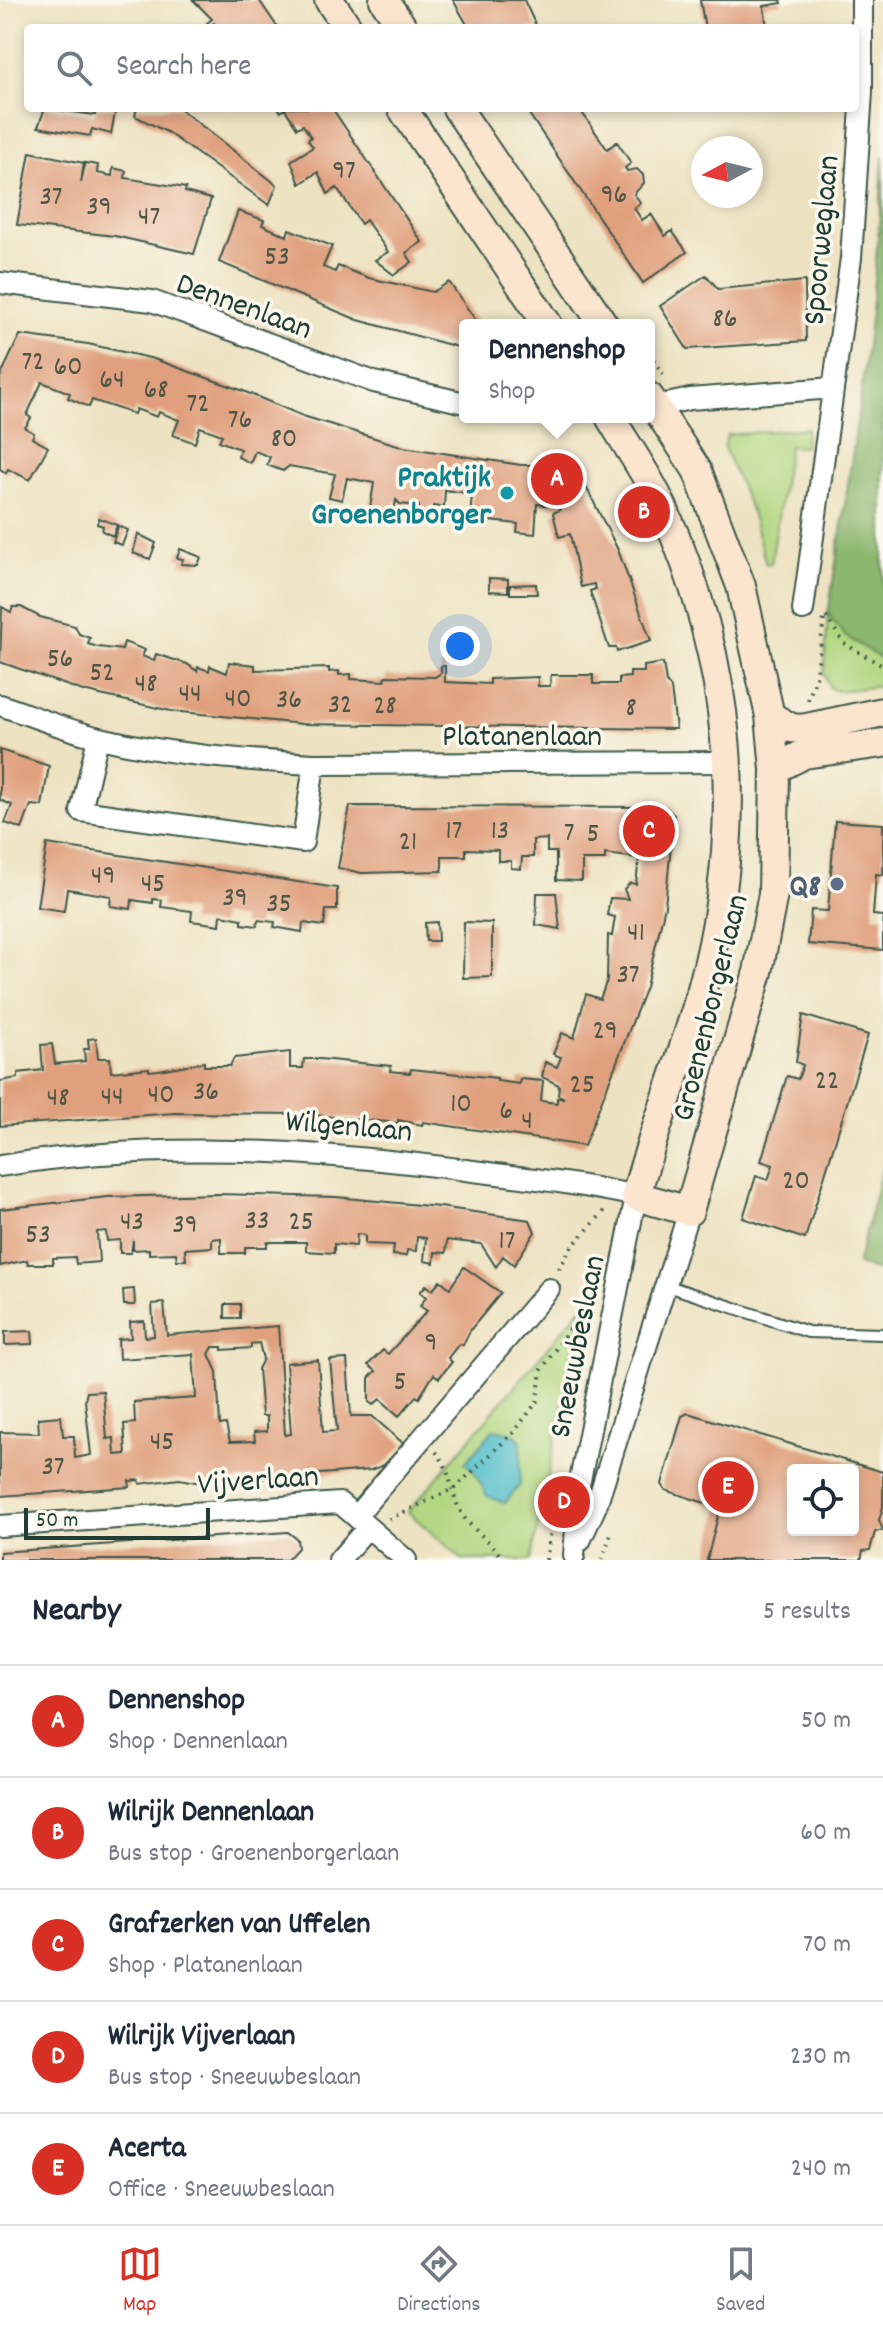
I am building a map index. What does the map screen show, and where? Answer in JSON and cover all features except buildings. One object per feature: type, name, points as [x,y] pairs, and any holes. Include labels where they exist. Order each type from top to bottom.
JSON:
[{"type":"street","points":[[329,0],[345,24]]},
{"type":"street","points":[[384,0],[400,24]]},
{"type":"street","name":"Spoorweglaan","points":[[803,610],[851,258],[862,92],[862,0]]},
{"type":"street","points":[[405,112],[544,319]]},
{"type":"street","points":[[460,112],[600,319]]},
{"type":"street","name":"Dennenlaan","points":[[0,283],[152,301],[374,382],[459,402]]},
{"type":"street","points":[[655,404],[833,388]]},
{"type":"street","name":"Groenenborgerlaan","points":[[655,411],[697,470],[741,586],[770,716],[775,769],[773,894],[761,956],[689,1211]]},
{"type":"street","name":"Groenenborgerlaan","points":[[614,423],[661,504],[702,608],[721,686],[729,762],[729,851],[702,990],[650,1144],[624,1199]]},
{"type":"street","name":"Platanenlaan","points":[[0,705],[98,738],[207,756],[314,764],[729,762]]},
{"type":"street","points":[[770,716],[791,728],[802,729],[883,712]]},
{"type":"street","points":[[98,738],[81,811],[303,842],[314,764]]},
{"type":"street","points":[[775,769],[804,754],[883,743]]},
{"type":"street","name":"Wilgenlaan","points":[[0,1166],[59,1156],[280,1152],[397,1161],[689,1211]]},
{"type":"street","name":"Sneeuwbeslaan","points":[[574,1558],[579,1486],[624,1199]]},
{"type":"street","name":"Sneeuwbeslaan","points":[[574,1558],[596,1506],[689,1211]]},
{"type":"street","points":[[339,1560],[362,1522],[549,1289]]},
{"type":"street","name":"Vijverlaan","points":[[0,1526],[340,1503],[362,1522]]},
{"type":"street","points":[[362,1522],[406,1560]]},
{"type":"lane","points":[[665,1285],[808,1332],[883,1334]]},
{"type":"path","points":[[824,614],[845,644],[883,666]]},
{"type":"path","points":[[549,1289],[570,1249],[624,1199]]},
{"type":"path","points":[[406,1512],[455,1488],[513,1433],[537,1402],[541,1371],[574,1321],[594,1304]]},
{"type":"path","points":[[445,1462],[463,1515],[498,1550],[502,1560]]},
{"type":"green space","points":[[883,157],[883,660],[844,635],[828,614],[869,330]]},
{"type":"green space","points":[[807,428],[804,447],[789,446],[771,564],[766,564],[750,508],[724,448],[727,435]]},
{"type":"green space","points":[[828,614],[844,635],[883,660],[883,686],[837,691],[830,688],[824,674]]},
{"type":"green space","points":[[883,1166],[883,1272],[857,1265]]},
{"type":"green space","points":[[582,1307],[531,1560],[463,1560],[408,1512]]},
{"type":"water","points":[[494,1429],[513,1433],[521,1441],[520,1485],[505,1503],[487,1496],[474,1471],[465,1463]]},
{"type":"place","name":"Dennenshop","points":[[557,479]]},
{"type":"place","name":"Praktijk Groenenborger","points":[[507,493]]},
{"type":"place","name":"Wilrijk Dennenlaan","points":[[644,512]]},
{"type":"place","name":"Grafzerken van Uffelen","points":[[649,831]]},
{"type":"place","name":"Q8","points":[[837,884]]},
{"type":"place","name":"Acerta","points":[[728,1487]]},
{"type":"place","name":"Wilrijk Vijverlaan","points":[[564,1502]]}]
